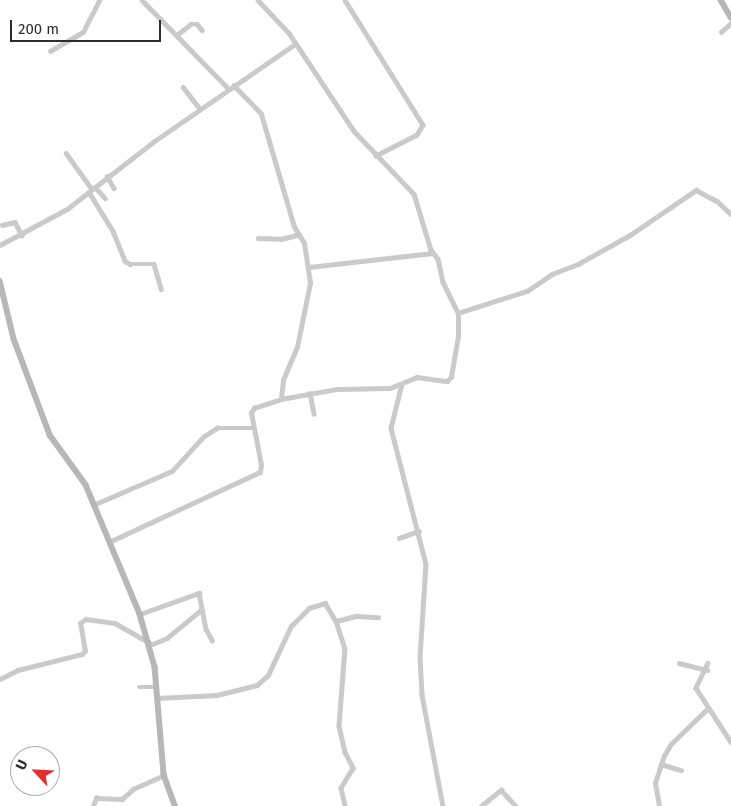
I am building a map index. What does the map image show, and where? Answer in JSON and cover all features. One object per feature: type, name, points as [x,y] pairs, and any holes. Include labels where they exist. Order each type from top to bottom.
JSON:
[{"type":"street","points":[[50,51],[83,32],[99,0]]},
{"type":"street","points":[[142,0],[261,114],[270,153],[297,235],[303,241],[309,267],[310,283],[298,342],[283,380],[281,399]]},
{"type":"street","points":[[109,542],[258,473],[261,464],[253,428],[253,409],[281,399],[310,392],[390,388],[417,377],[441,383],[450,379],[458,336],[458,313],[432,253],[414,194],[376,156],[348,124],[295,44],[258,0]]},
{"type":"street","points":[[345,0],[424,125],[417,135],[376,156]]},
{"type":"street","points":[[721,0],[731,18]]},
{"type":"street","points":[[721,32],[731,23]]},
{"type":"street","points":[[178,34],[191,24],[197,24],[202,30]]},
{"type":"street","points":[[0,245],[67,209],[107,176],[295,44]]},
{"type":"street","points":[[183,87],[200,109]]},
{"type":"street","points":[[66,153],[92,189],[126,262],[154,264],[161,289]]},
{"type":"street","points":[[107,176],[114,188]]},
{"type":"street","points":[[92,189],[105,198]]},
{"type":"street","points":[[458,313],[527,291],[552,274],[578,264],[630,234],[696,190],[711,197],[731,214]]},
{"type":"street","points":[[2,225],[15,222],[22,234]]},
{"type":"street","points":[[258,238],[281,239],[297,235]]},
{"type":"street","points":[[309,267],[432,253]]},
{"type":"street","points":[[0,282],[14,339],[40,411],[56,446],[86,485],[140,614],[150,644],[164,776],[175,806]]},
{"type":"street","points":[[402,384],[391,428],[419,532],[426,569],[420,656],[422,695],[443,806]]},
{"type":"street","points":[[310,392],[314,414]]},
{"type":"street","points":[[93,505],[172,471],[203,436],[217,428],[253,428]]},
{"type":"street","points":[[399,538],[419,532]]},
{"type":"street","points":[[140,614],[198,593],[201,610],[212,640]]},
{"type":"street","points":[[157,698],[217,694],[257,685],[268,675],[291,626],[309,608],[320,602],[325,603],[336,620],[345,648],[339,726],[345,752],[353,768],[341,788],[345,806]]},
{"type":"street","points":[[0,679],[18,670],[82,654],[85,651],[80,623],[86,619],[115,624],[150,644],[167,638],[201,610]]},
{"type":"street","points":[[336,620],[356,616],[378,617]]},
{"type":"street","points":[[679,662],[707,670]]},
{"type":"street","points":[[708,663],[707,670],[696,686],[708,709],[731,742]]},
{"type":"street","points":[[139,687],[156,687]]},
{"type":"street","points":[[659,806],[655,783],[661,764],[671,744],[708,709]]},
{"type":"street","points":[[726,733],[731,730]]},
{"type":"street","points":[[661,764],[682,770]]},
{"type":"street","points":[[93,806],[96,798],[122,798],[133,789],[164,776]]},
{"type":"street","points":[[481,806],[501,790],[516,806]]}]
